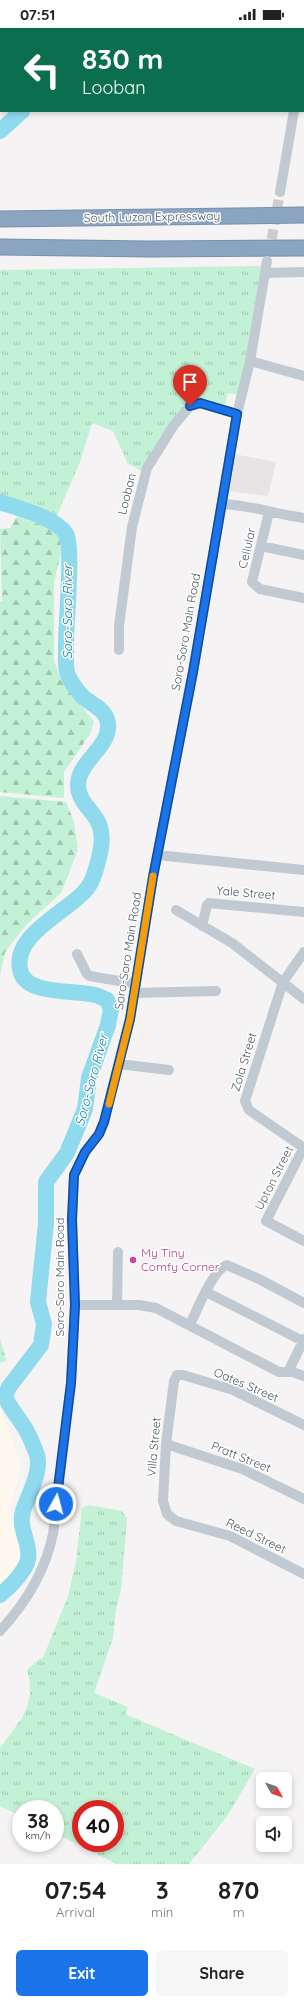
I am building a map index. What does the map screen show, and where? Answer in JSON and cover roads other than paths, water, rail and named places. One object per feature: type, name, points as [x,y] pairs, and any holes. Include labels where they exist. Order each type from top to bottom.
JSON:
[{"type":"highway","name":"South Luzon Expressway","points":[[0,219],[304,215]]},
{"type":"highway","points":[[0,247],[149,249],[304,248]]},
{"type":"street","points":[[280,192],[294,112]]},
{"type":"street","name":"Soro-Soro Main Road","points":[[0,1631],[20,1607],[36,1583],[51,1546],[71,1383],[75,1305],[72,1220],[74,1175],[85,1152],[99,1134],[104,1122],[130,1019],[157,855],[193,672],[237,414],[250,361],[267,262]]},
{"type":"street","points":[[265,273],[304,272]]},
{"type":"street","points":[[250,361],[304,376]]},
{"type":"street","name":"Looban","points":[[119,650],[119,626],[132,527],[147,468],[174,425],[190,406],[200,403],[237,414]]},
{"type":"street","points":[[222,504],[255,507],[269,512],[304,518]]},
{"type":"street","name":"Cellular","points":[[269,512],[252,582],[254,586],[260,589],[304,598]]},
{"type":"street","points":[[261,546],[304,555]]},
{"type":"street","points":[[157,855],[304,870]]},
{"type":"street","name":"Yale Street","points":[[202,926],[207,905],[209,903],[304,912]]},
{"type":"street","points":[[176,910],[232,943],[304,999]]},
{"type":"street","points":[[283,982],[304,952]]},
{"type":"street","points":[[77,954],[87,974],[90,976],[135,988],[216,991]]},
{"type":"street","name":"Zola Street","points":[[283,982],[246,1097],[246,1104],[249,1110],[304,1147]]},
{"type":"street","points":[[119,1064],[169,1070]]},
{"type":"street","name":"Upton Street","points":[[304,1147],[266,1221],[304,1241]]},
{"type":"street","points":[[117,1304],[118,1252]]},
{"type":"street","points":[[190,1325],[206,1292],[219,1270],[227,1265],[259,1279],[304,1304]]},
{"type":"street","points":[[206,1292],[304,1340],[288,1372]]},
{"type":"street","points":[[75,1305],[117,1304],[156,1308],[279,1372],[288,1372],[304,1376]]},
{"type":"street","name":"Oates Street","points":[[177,1375],[183,1374],[233,1390],[304,1425]]},
{"type":"street","name":"Villa Street","points":[[173,1520],[165,1510],[163,1501],[166,1444],[174,1381],[177,1375]]},
{"type":"street","name":"Pratt Street","points":[[166,1444],[242,1469],[304,1499]]},
{"type":"street","name":"Reed Street","points":[[173,1520],[223,1534],[304,1574]]},
{"type":"waterway","name":"Soro-Soro River","points":[[0,131],[21,112]]},
{"type":"waterway","name":"Soro-Soro River","points":[[0,502],[46,518],[61,528],[66,534],[69,555],[69,590],[66,640],[67,672],[70,680],[83,697],[105,714],[108,723],[108,732],[105,739],[83,769],[79,776],[78,785],[80,795],[100,826],[102,839],[99,859],[94,875],[84,892],[31,937],[23,948],[19,960],[21,973],[25,980],[42,988],[100,996],[107,1000],[111,1009],[108,1025],[89,1078],[85,1109],[67,1153],[46,1182],[46,1223],[38,1302],[44,1324],[41,1345],[9,1387],[5,1396],[10,1407],[28,1433],[37,1455],[38,1468],[22,1518],[23,1530],[28,1547],[27,1564],[21,1574],[0,1595]]},
{"type":"tunnel","points":[[269,254],[280,192]]},
{"type":"place","name":"My Tiny Comfy Corner","points":[[133,1260]]}]
